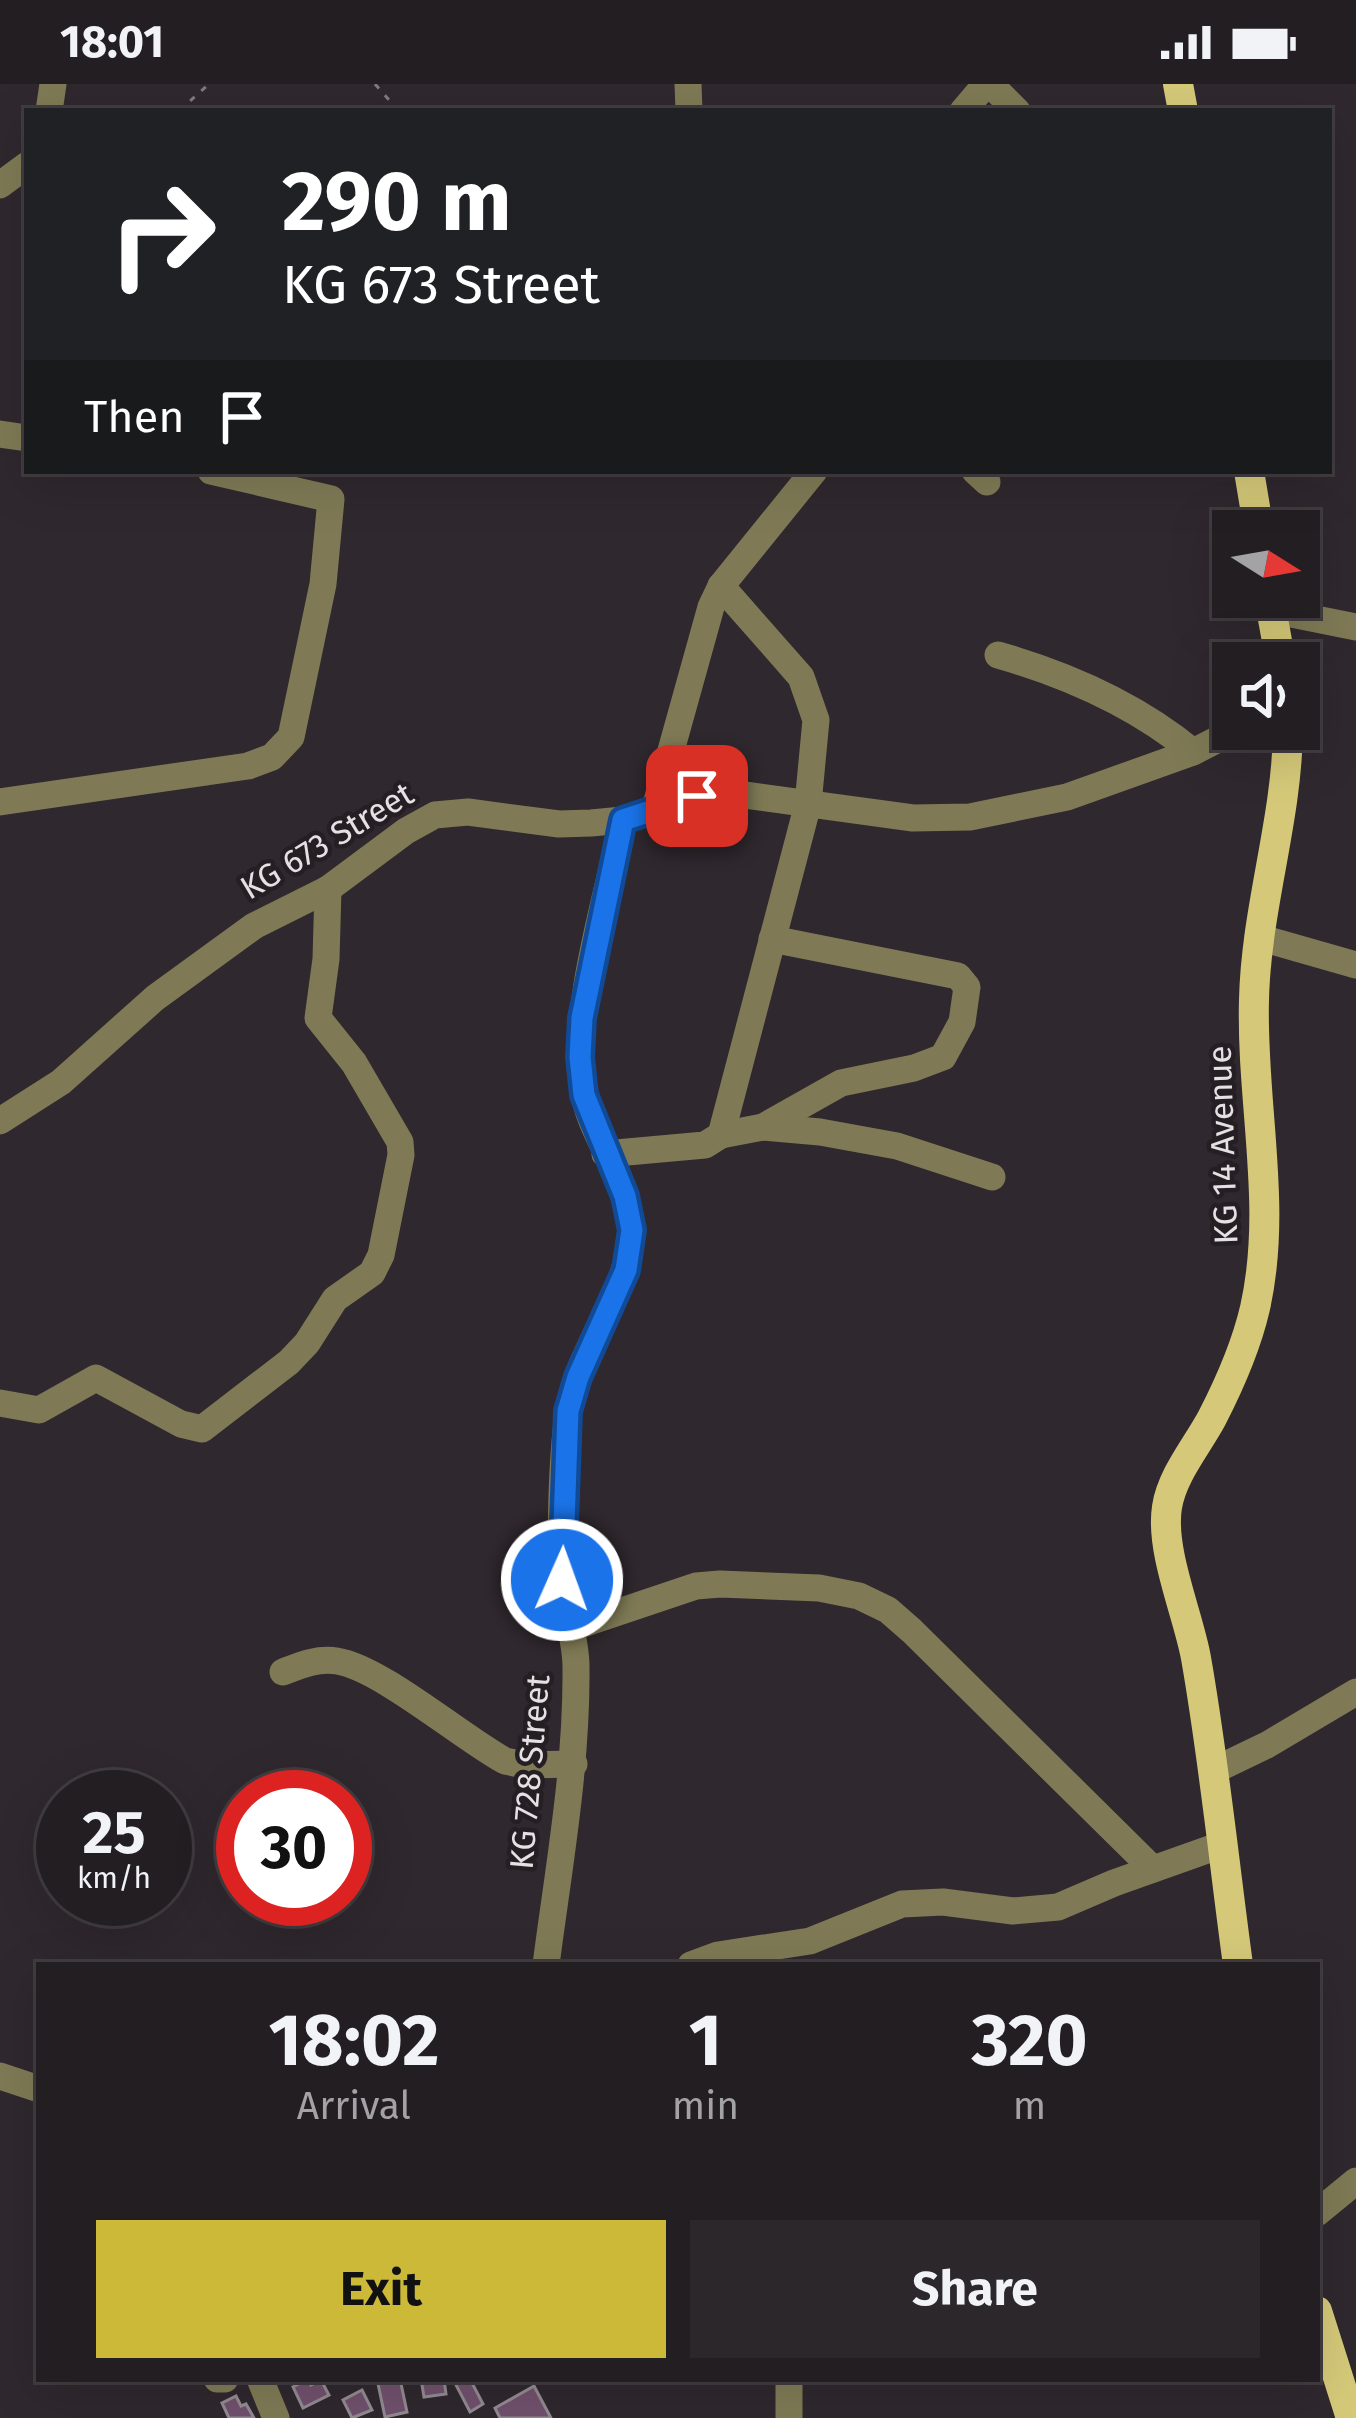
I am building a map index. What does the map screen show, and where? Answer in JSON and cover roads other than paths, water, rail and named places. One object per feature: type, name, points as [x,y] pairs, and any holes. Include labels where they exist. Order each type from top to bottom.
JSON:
[{"type":"main road","points":[[1250,474],[1256,510]]},
{"type":"main road","name":"KG 14 Avenue","points":[[1238,1962],[1215,1770],[1168,1540],[1166,1508],[1245,1346],[1262,1273],[1266,1232],[1254,1000],[1258,937],[1280,820],[1286,750]]},
{"type":"main road","points":[[1320,2320],[1351,2418]]},
{"type":"street","points":[[966,108],[988,84],[1014,108]]},
{"type":"street","points":[[0,802],[248,766],[272,757],[291,736],[323,584],[331,499],[225,474]]},
{"type":"street","points":[[655,808],[701,638],[722,586],[812,474]]},
{"type":"street","points":[[721,1136],[808,804],[816,721],[801,677],[722,586]]},
{"type":"street","points":[[1320,617],[1356,627]]},
{"type":"street","points":[[998,655],[1051,670],[1158,723],[1193,752]]},
{"type":"street","name":"KG 673 Street","points":[[0,1120],[61,1082],[154,998],[254,926],[328,889],[435,815],[468,812],[559,824],[623,820],[724,793],[913,818],[970,818],[1066,797],[1212,742]]},
{"type":"street","name":"KG 728 Street","points":[[546,1962],[574,1764],[574,1627],[562,1580],[568,1411],[578,1377],[626,1270],[632,1230],[625,1196],[584,1095],[582,1018],[623,820]]},
{"type":"street","points":[[0,1403],[38,1409],[96,1378],[181,1424],[202,1429],[289,1362],[335,1300],[372,1273],[385,1235],[400,1142],[354,1064],[317,1018],[326,959],[328,889]]},
{"type":"street","points":[[1258,937],[1356,965]]},
{"type":"street","points":[[763,1127],[841,1082],[914,1068],[943,1057],[962,1022],[967,987],[958,976],[772,939]]},
{"type":"street","points":[[605,1154],[705,1144],[763,1127],[897,1145],[992,1178]]},
{"type":"street","points":[[574,1627],[696,1586],[819,1588],[859,1596],[887,1610],[912,1631],[1153,1869]]},
{"type":"street","points":[[283,1672],[312,1660],[339,1661],[366,1672],[505,1761],[524,1766],[574,1764]]},
{"type":"street","points":[[1215,1770],[1356,1692]]},
{"type":"street","points":[[699,1962],[810,1941],[902,1904],[944,1902],[1040,1911],[1221,1846]]},
{"type":"street","points":[[0,2075],[36,2088]]},
{"type":"street","points":[[1320,2211],[1356,2181]]},
{"type":"street","points":[[261,2382],[276,2418]]},
{"type":"street","points":[[789,2382],[789,2418]]}]
